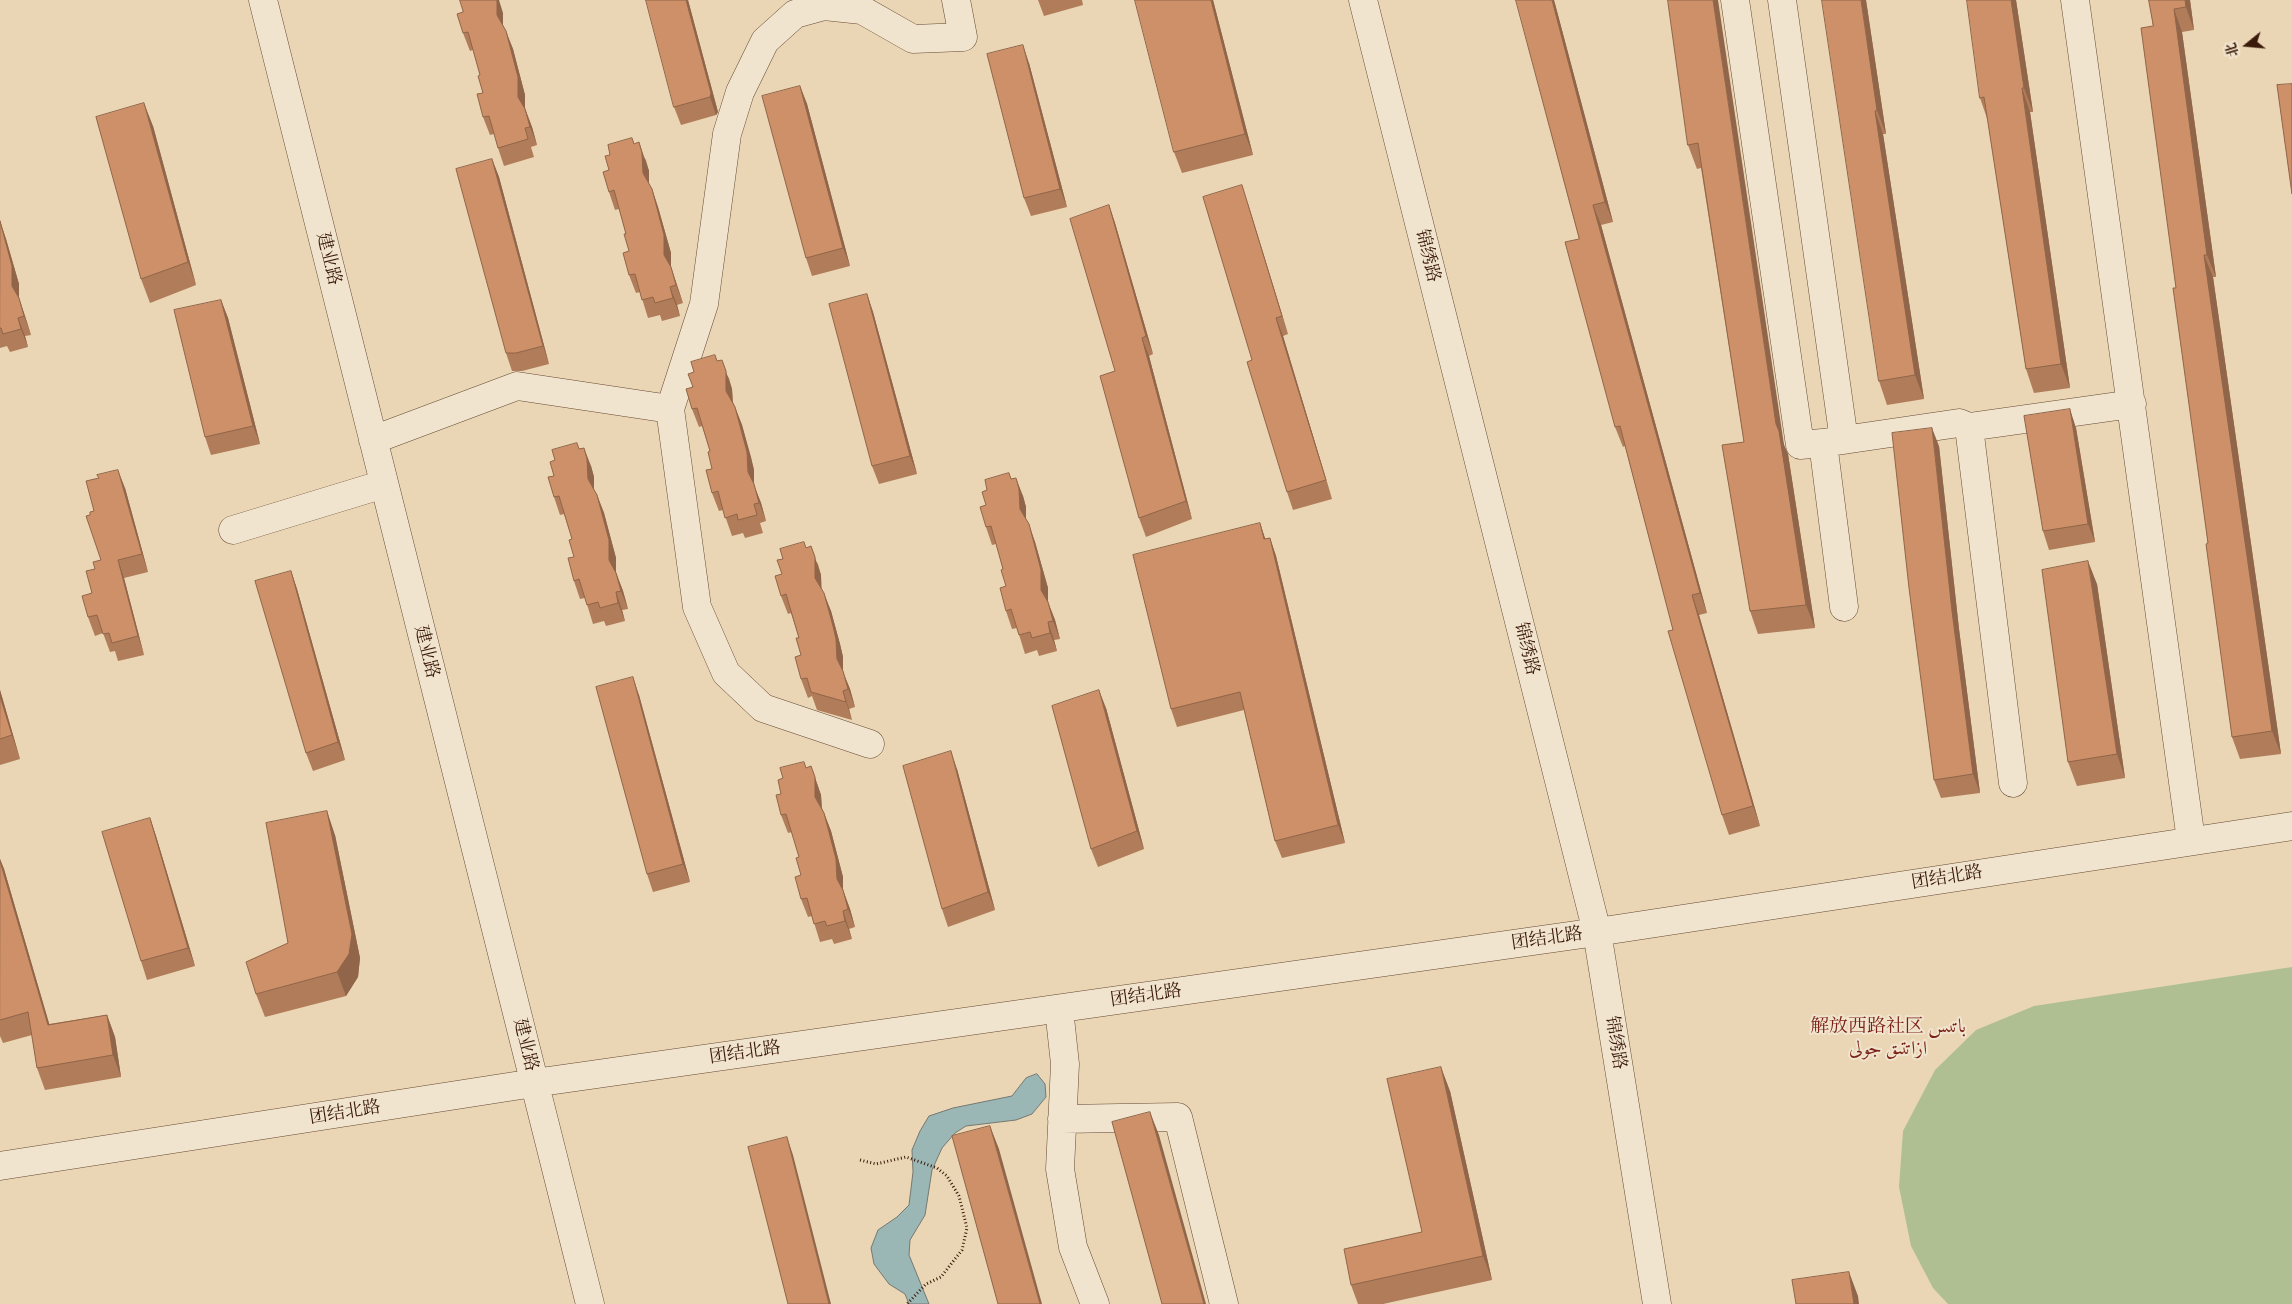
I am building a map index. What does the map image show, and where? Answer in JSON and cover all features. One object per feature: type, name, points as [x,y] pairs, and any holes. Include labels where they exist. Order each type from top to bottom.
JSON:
[{"type":"street","name":"建业路","points":[[263,0],[590,1304]]},
{"type":"street","points":[[870,744],[763,708],[726,673],[697,607],[670,409],[704,304],[727,134],[740,92],[765,41],[795,14],[824,6],[862,10],[912,39],[963,37],[956,0]]},
{"type":"street","name":"锦绣路","points":[[1363,0],[1597,932],[1657,1304]]},
{"type":"street","points":[[1735,0],[1800,445],[1959,423],[1969,427],[2132,404]]},
{"type":"street","points":[[1782,0],[1833,441],[1844,607]]},
{"type":"street","points":[[2075,0],[2191,840]]},
{"type":"street","points":[[373,440],[517,386],[670,409]]},
{"type":"street","points":[[1969,427],[2013,783]]},
{"type":"street","points":[[233,530],[384,484]]},
{"type":"street","name":"团结北路","points":[[0,1166],[534,1083],[1597,932],[2292,826]]},
{"type":"street","points":[[1060,1009],[1065,1064],[1060,1169],[1073,1247],[1094,1304]]},
{"type":"street","points":[[1062,1119],[1178,1117],[1224,1304]]},
{"type":"path","points":[[860,1160],[876,1164],[906,1157],[937,1168],[947,1176],[959,1196],[967,1228],[962,1250],[941,1277],[926,1284],[907,1304]]},
{"type":"green space","points":[[2292,967],[2292,1304],[1948,1304],[1933,1288],[1911,1246],[1899,1187],[1903,1131],[1935,1070],[1976,1030],[2034,1006]]},
{"type":"water","points":[[1037,1074],[1045,1084],[1046,1097],[1032,1114],[1016,1120],[966,1126],[955,1133],[942,1148],[932,1170],[925,1215],[910,1240],[909,1255],[929,1304],[909,1304],[905,1294],[889,1284],[874,1264],[871,1248],[878,1230],[897,1217],[909,1205],[913,1172],[912,1150],[920,1131],[929,1116],[953,1108],[1012,1096],[1026,1078]]},
{"type":"building","points":[[460,0],[497,0],[497,15],[506,31],[518,77],[518,97],[525,109],[530,127],[525,128],[528,139],[498,148],[489,116],[483,117],[477,94],[483,93],[478,76],[480,75],[468,32],[463,33],[457,14],[463,12]]},
{"type":"building","points":[[646,0],[686,0],[711,93],[710,97],[674,107]]},
{"type":"building","points":[[1135,0],[1211,0],[1245,134],[1174,152]]},
{"type":"building","points":[[1516,0],[1552,0],[1605,202],[1593,205],[1700,593],[1692,595],[1753,806],[1722,815],[1668,631],[1673,630],[1620,426],[1615,427],[1565,242],[1579,239]]},
{"type":"building","points":[[1668,0],[1713,0],[1776,424],[1779,431],[1806,605],[1750,611],[1722,445],[1744,442],[1698,143],[1688,145]]},
{"type":"building","points":[[1822,0],[1861,0],[1877,110],[1875,111],[1915,375],[1879,381]]},
{"type":"building","points":[[1967,0],[2011,0],[2061,364],[2026,369],[1984,97],[1980,98]]},
{"type":"building","points":[[2149,0],[2185,0],[2186,7],[2174,9],[2207,255],[2204,255],[2272,731],[2232,737],[2173,288],[2176,288],[2141,28],[2153,26]]},
{"type":"building","points":[[1023,45],[1060,189],[1024,198],[987,54]]},
{"type":"building","points":[[2292,84],[2292,194],[2277,85]]},
{"type":"building","points":[[800,86],[843,248],[806,258],[762,96]]},
{"type":"building","points":[[144,103],[188,262],[141,279],[96,117]]},
{"type":"building","points":[[632,138],[634,144],[639,142],[642,153],[643,173],[652,189],[664,235],[664,255],[671,267],[676,285],[670,287],[673,298],[655,303],[653,297],[642,300],[635,274],[629,275],[623,253],[629,251],[624,234],[626,234],[614,190],[609,192],[603,172],[609,170],[605,156],[610,155],[608,145]]},
{"type":"building","points":[[492,159],[543,346],[516,353],[506,353],[456,169]]},
{"type":"building","points":[[1242,185],[1282,316],[1276,318],[1326,480],[1287,492],[1247,362],[1252,360],[1203,197]]},
{"type":"building","points":[[1109,205],[1146,336],[1142,338],[1186,501],[1139,518],[1100,376],[1115,371],[1070,219]]},
{"type":"building","points":[[0,221],[12,266],[12,286],[19,298],[24,316],[18,318],[21,329],[3,334],[0,328]]},
{"type":"building","points":[[867,294],[910,456],[872,466],[829,304]]},
{"type":"building","points":[[221,300],[253,426],[205,437],[174,310]]},
{"type":"building","points":[[715,355],[717,361],[722,360],[726,371],[726,391],[735,407],[747,452],[748,472],[754,484],[759,503],[754,504],[757,515],[738,520],[737,514],[725,518],[718,491],[712,493],[706,470],[712,469],[708,452],[710,451],[697,408],[692,409],[686,389],[693,387],[688,374],[694,372],[691,362]]},
{"type":"building","points":[[2070,409],[2088,524],[2043,531],[2024,416]]},
{"type":"building","points":[[1932,428],[1952,611],[1973,774],[1934,780],[1909,588],[1892,433]]},
{"type":"building","points":[[577,443],[579,449],[584,448],[587,459],[588,479],[597,495],[609,540],[609,560],[616,573],[621,591],[616,592],[618,603],[600,608],[598,602],[587,605],[579,579],[574,581],[568,558],[574,557],[569,540],[572,539],[559,496],[554,497],[548,477],[554,476],[550,462],[555,460],[552,450]]},
{"type":"building","points":[[118,470],[142,554],[118,560],[138,636],[112,643],[109,633],[103,634],[97,615],[88,617],[82,596],[92,593],[86,571],[95,569],[93,562],[101,560],[86,516],[94,511],[86,481],[99,478],[97,475]]},
{"type":"building","points":[[1009,473],[1011,479],[1016,478],[1019,489],[1020,509],[1029,524],[1041,570],[1041,590],[1048,602],[1053,621],[1048,622],[1050,633],[1032,638],[1030,632],[1019,635],[1011,609],[1006,611],[1000,588],[1006,586],[1001,570],[1003,569],[991,526],[986,527],[980,507],[986,505],[982,492],[987,490],[985,480]]},
{"type":"building","points":[[1260,523],[1264,539],[1270,538],[1338,825],[1275,841],[1240,692],[1171,709],[1133,555]]},
{"type":"building","points":[[804,542],[806,548],[811,546],[815,557],[815,578],[824,593],[836,639],[837,659],[843,671],[848,689],[843,691],[846,702],[811,692],[807,678],[801,679],[795,657],[801,655],[796,638],[799,638],[786,594],[781,596],[775,576],[782,574],[777,560],[783,559],[780,549]]},
{"type":"building","points":[[2088,561],[2117,754],[2068,762],[2042,570]]},
{"type":"building","points":[[291,571],[338,742],[306,753],[255,581]]},
{"type":"building","points":[[633,677],[683,864],[647,874],[596,687]]},
{"type":"building","points":[[1099,690],[1137,831],[1091,849],[1052,706]]},
{"type":"building","points":[[0,696],[12,735],[0,739]]},
{"type":"building","points":[[951,751],[988,892],[942,909],[903,766]]},
{"type":"building","points":[[804,762],[806,768],[811,766],[815,777],[815,797],[824,813],[836,859],[837,879],[843,890],[848,909],[843,911],[845,921],[827,926],[825,921],[814,924],[807,898],[801,899],[795,877],[801,875],[796,858],[799,857],[786,814],[781,815],[776,795],[781,794],[778,780],[783,778],[780,768]]},
{"type":"building","points":[[327,811],[352,934],[349,954],[337,972],[256,994],[246,962],[288,943],[266,823]]},
{"type":"building","points":[[150,818],[188,948],[141,961],[102,832]]},
{"type":"building","points":[[0,861],[48,1025],[107,1015],[113,1055],[37,1068],[28,1012],[0,1020]]},
{"type":"building","points":[[1441,1067],[1483,1256],[1351,1285],[1344,1249],[1422,1232],[1387,1079]]},
{"type":"building","points":[[1150,1112],[1204,1304],[1162,1304],[1112,1122]]},
{"type":"building","points":[[990,1126],[1040,1304],[998,1304],[952,1136]]},
{"type":"building","points":[[787,1137],[829,1304],[788,1304],[748,1147]]},
{"type":"building","points":[[1849,1272],[1854,1304],[1796,1304],[1792,1280]]},
{"type":"district","name":"解放西路社区 باتىس ازاتتىق جولى","points":[[1888,1038]]}]
